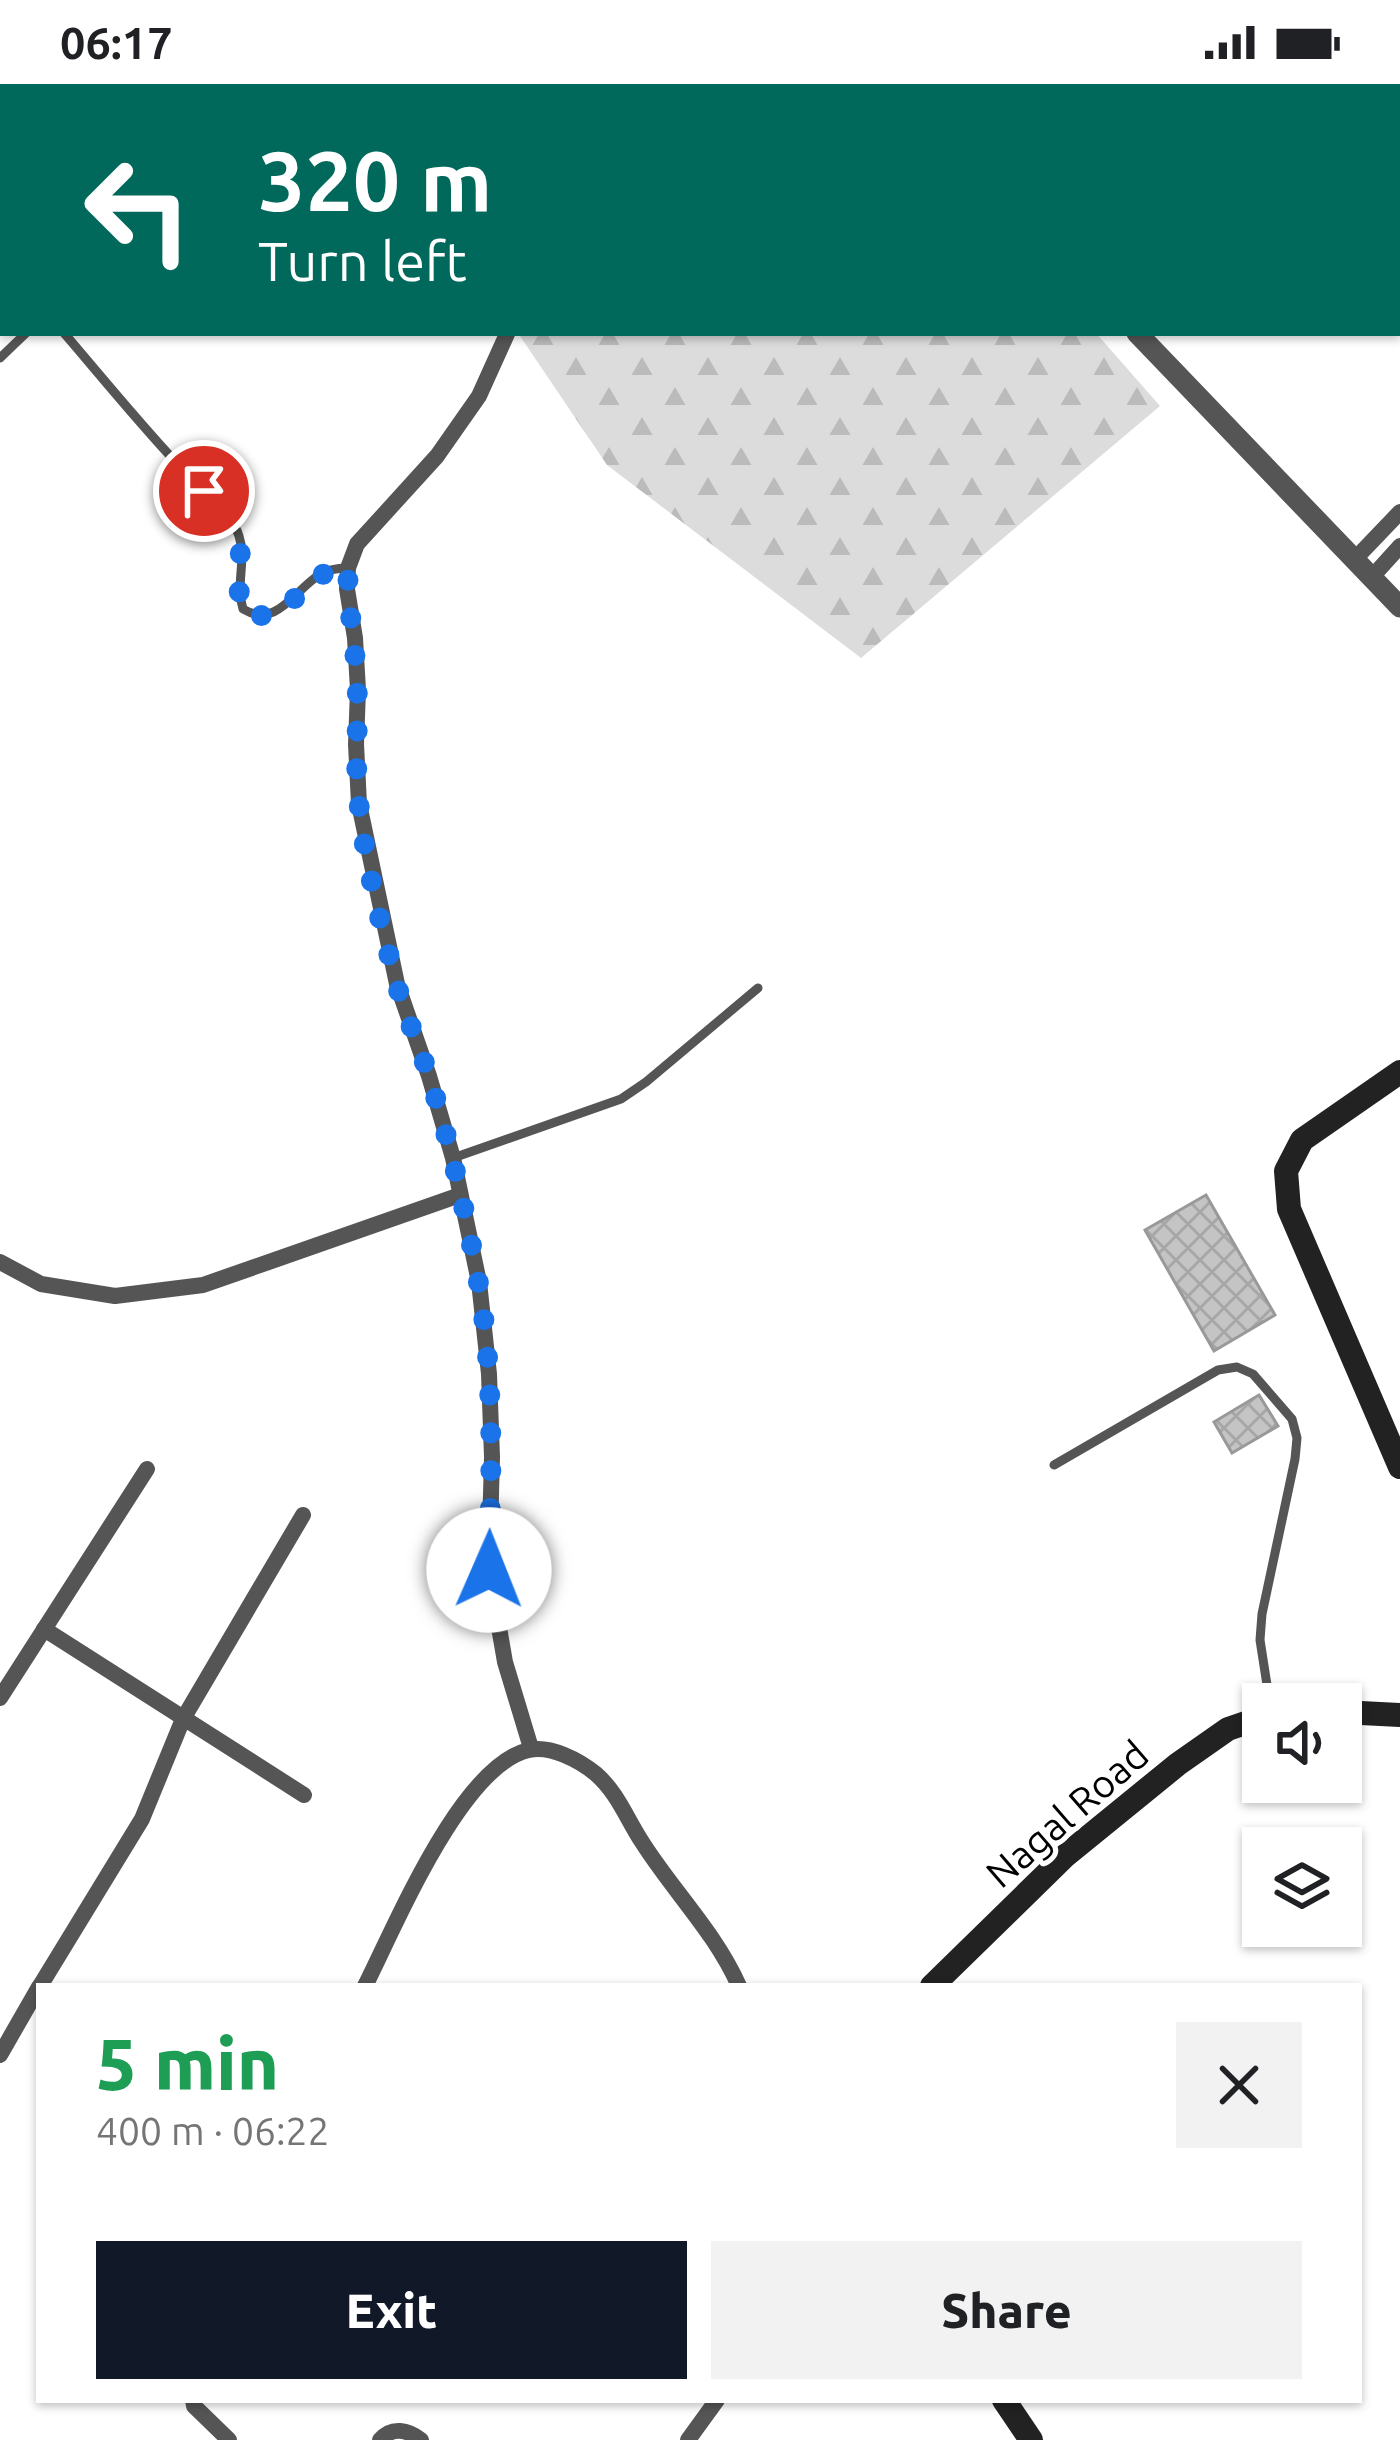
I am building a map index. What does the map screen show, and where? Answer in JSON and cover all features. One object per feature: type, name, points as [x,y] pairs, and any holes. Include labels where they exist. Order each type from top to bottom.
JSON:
[{"type":"main road","points":[[1400,1072],[1302,1141],[1286,1171],[1289,1209],[1400,1467]]},
{"type":"main road","points":[[1362,1713],[1400,1715]]},
{"type":"main road","name":"Nagal Road","points":[[935,1983],[1065,1856],[1178,1764],[1242,1724]]},
{"type":"main road","points":[[1006,2403],[1031,2440]]},
{"type":"street","points":[[507,336],[479,396],[437,457],[357,544],[347,589],[358,690],[359,804],[397,984],[453,1158],[478,1282],[489,1374],[489,1570],[505,1662],[531,1748]]},
{"type":"street","points":[[1142,336],[1400,607]]},
{"type":"street","points":[[1355,560],[1400,512]]},
{"type":"street","points":[[1372,577],[1400,547]]},
{"type":"street","points":[[0,1262],[41,1284],[115,1296],[203,1285],[460,1195]]},
{"type":"street","points":[[0,1698],[147,1469]]},
{"type":"street","points":[[41,1983],[142,1819],[183,1719],[303,1515]]},
{"type":"street","points":[[44,1629],[304,1795]]},
{"type":"street","points":[[366,1983],[456,1813],[506,1759],[531,1748],[574,1759],[613,1793],[643,1844],[712,1934],[737,1983]]},
{"type":"street","points":[[0,2055],[36,1992]]},
{"type":"street","points":[[194,2403],[229,2440]]},
{"type":"street","points":[[688,2440],[715,2403]]},
{"type":"street","points":[[380,2440],[399,2430],[421,2440]]},
{"type":"lane","points":[[0,358],[23,336]]},
{"type":"lane","points":[[67,336],[174,461],[233,521],[242,554],[238,594],[243,609],[254,615],[268,614],[286,605],[320,574],[348,568]]},
{"type":"lane","points":[[453,1158],[621,1099],[758,988]]},
{"type":"lane","points":[[1054,1465],[1218,1370],[1237,1367],[1253,1374],[1292,1419],[1297,1438],[1262,1614],[1260,1640],[1267,1683]]},
{"type":"green space","points":[[520,336],[1099,336],[1160,406],[861,658],[607,465]]},
{"type":"building","points":[[1206,1195],[1275,1315],[1214,1351],[1145,1230]]},
{"type":"building","points":[[1259,1395],[1278,1426],[1232,1453],[1214,1422]]},
{"type":"route","points":[[204,491],[233,521],[240,538],[238,594],[243,609],[254,615],[286,605],[320,574],[348,568],[358,690],[359,804],[371,871],[397,984],[453,1158],[478,1282],[489,1374],[489,1570]]}]
